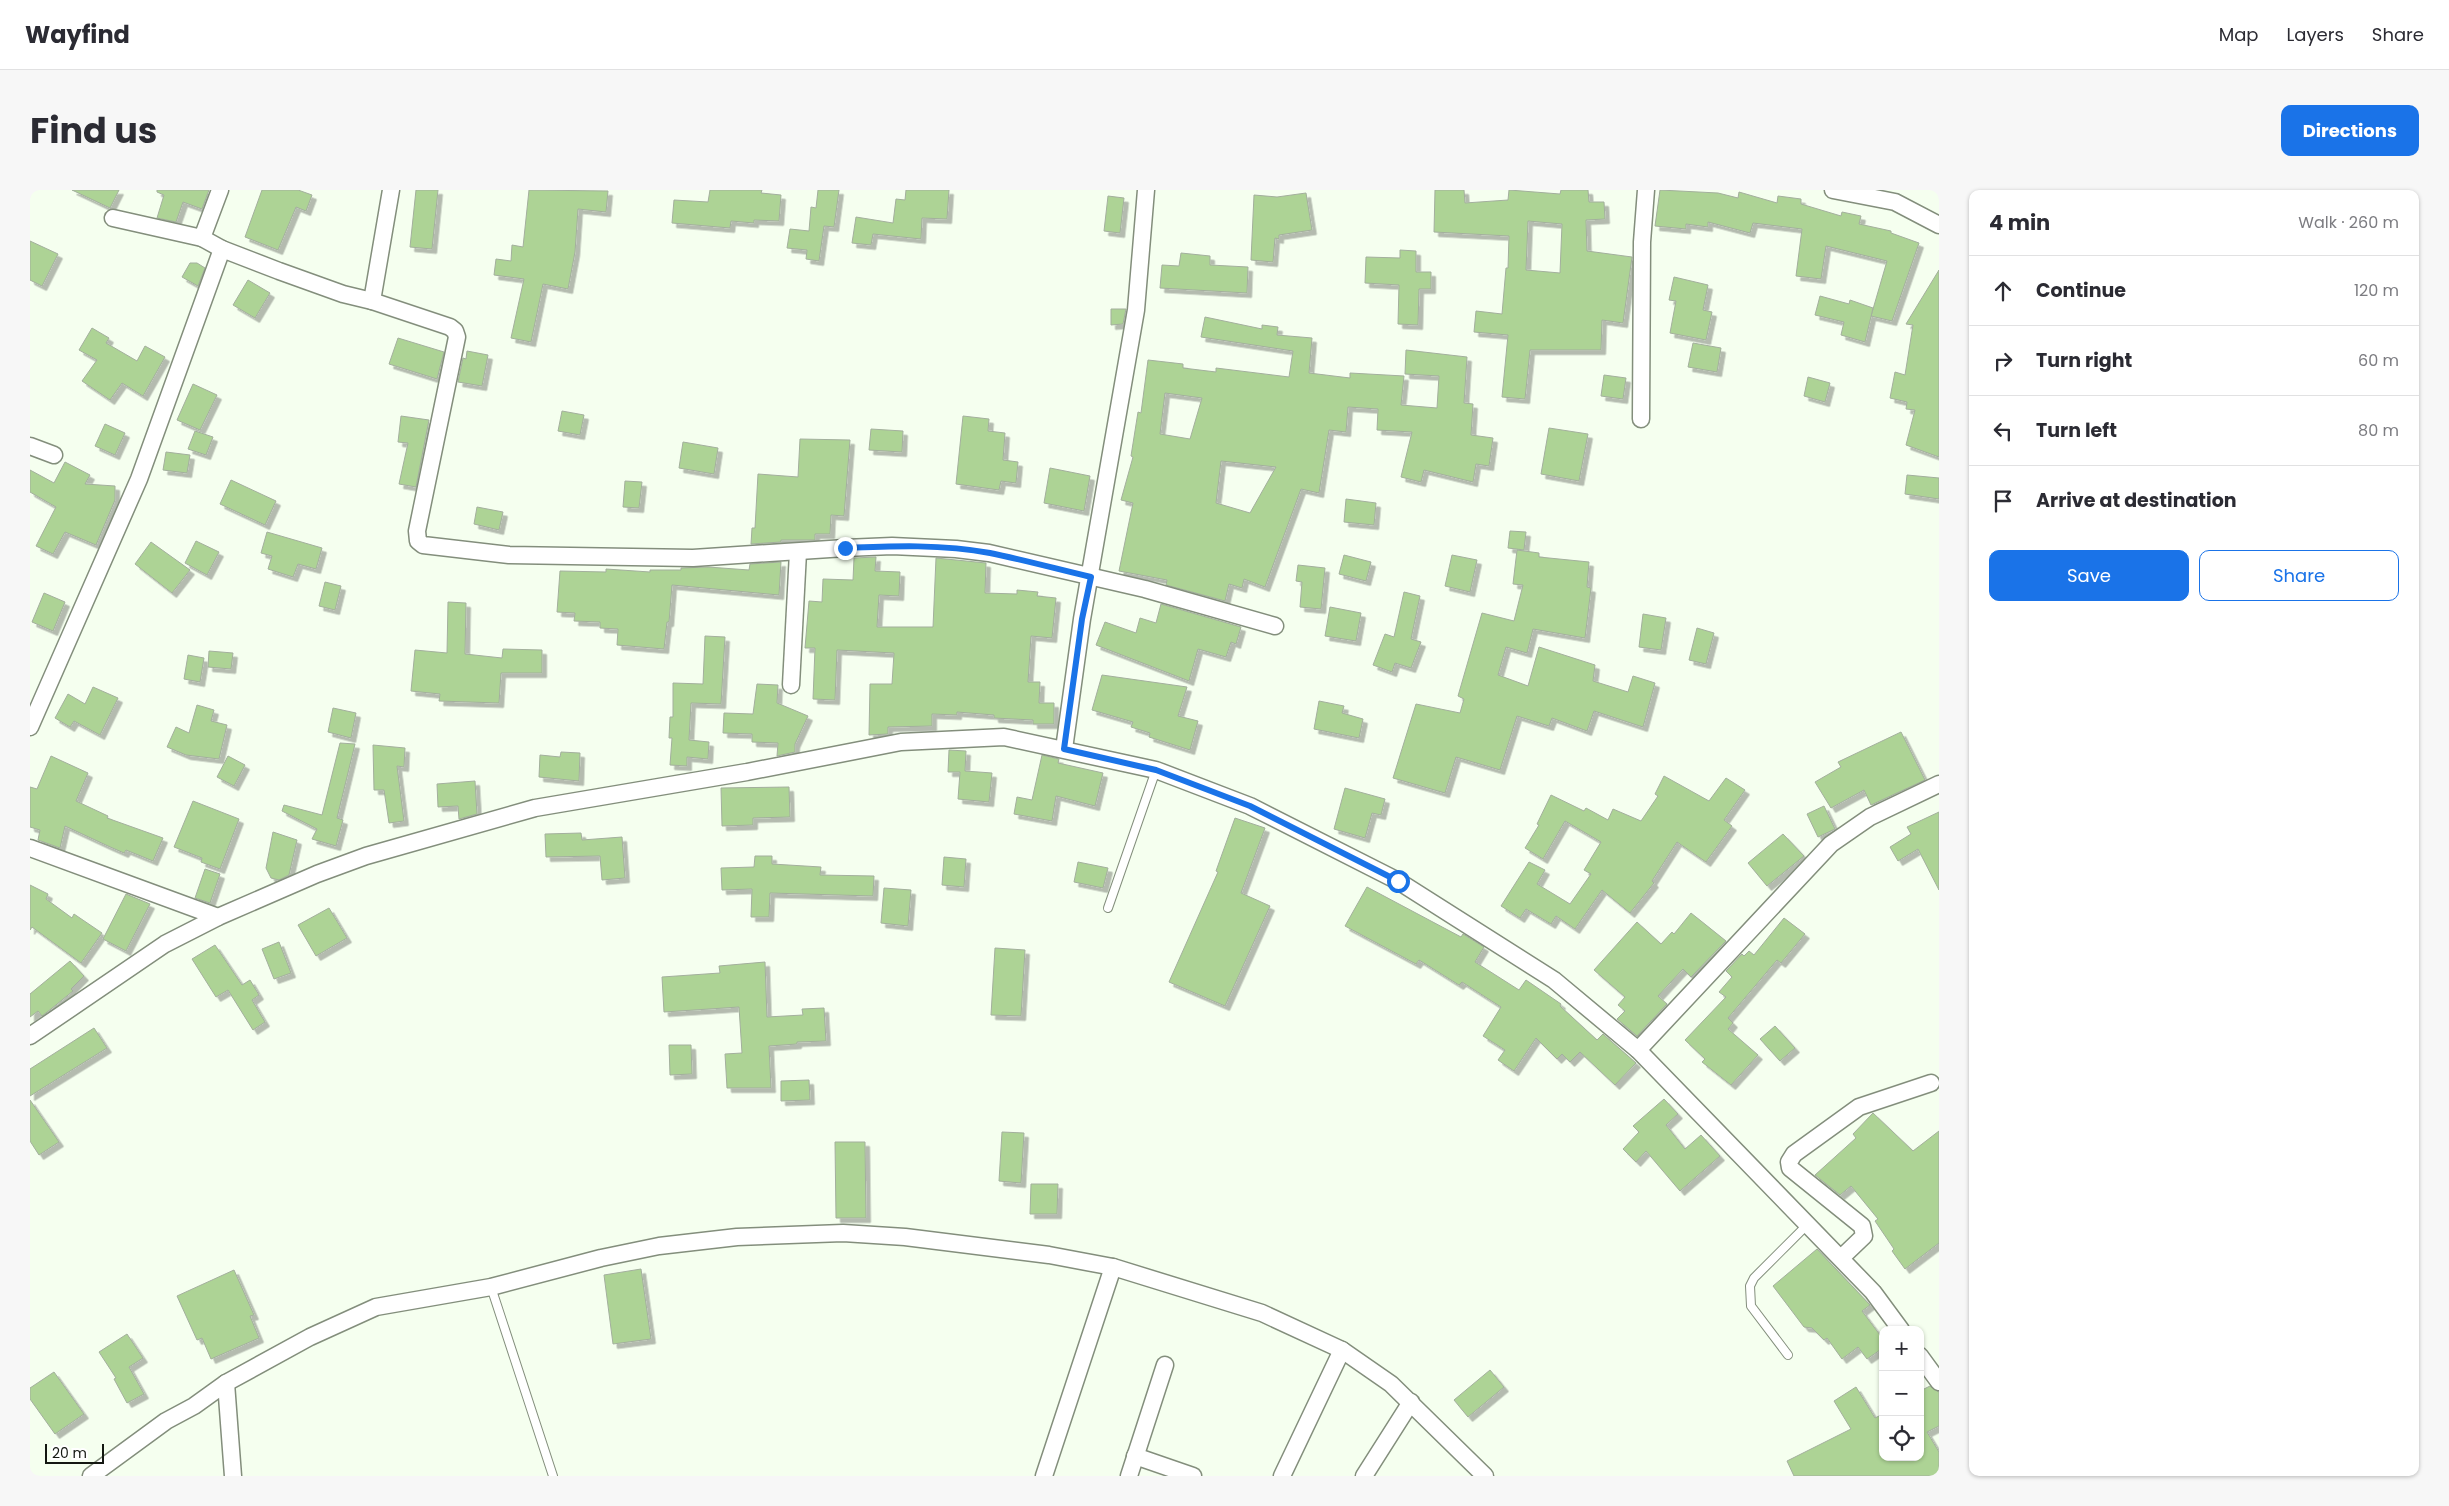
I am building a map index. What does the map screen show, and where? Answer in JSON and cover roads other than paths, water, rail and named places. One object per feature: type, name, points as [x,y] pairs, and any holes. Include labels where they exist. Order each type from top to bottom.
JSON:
[{"type":"street","points":[[202,238],[220,190]]},
{"type":"street","points":[[372,300],[391,190]]},
{"type":"street","points":[[1064,749],[1082,619],[1091,577],[1136,310],[1146,190]]},
{"type":"street","points":[[1640,419],[1642,242],[1646,190]]},
{"type":"street","points":[[1832,190],[1897,196],[1939,225]]},
{"type":"street","points":[[113,218],[202,238],[222,250],[343,294],[372,300],[450,326],[456,333],[417,531],[420,543],[509,555],[693,558],[892,546],[956,549],[989,553],[1144,589],[1275,626]]},
{"type":"street","points":[[30,727],[139,479],[222,250]]},
{"type":"street","points":[[30,446],[54,455]]},
{"type":"street","points":[[791,685],[798,552]]},
{"type":"street","points":[[30,1036],[165,944],[218,916],[366,856],[535,808],[747,772],[902,742],[1004,737],[1156,770],[1250,806],[1398,881],[1554,980],[1638,1050],[1841,1258],[1873,1292],[1898,1326]]},
{"type":"street","points":[[1638,1050],[1831,844],[1870,817],[1939,784]]},
{"type":"street","points":[[30,848],[218,916]]},
{"type":"street","points":[[1841,1258],[1864,1236],[1862,1226],[1790,1168],[1789,1162],[1794,1154],[1859,1107],[1931,1083]]},
{"type":"street","points":[[91,1476],[166,1421],[194,1406],[226,1383],[310,1337],[376,1307],[491,1287],[601,1258],[659,1246],[786,1234],[905,1237],[1049,1255],[1113,1267],[1262,1313],[1342,1350],[1391,1384],[1485,1476]]},
{"type":"street","points":[[1044,1476],[1113,1267]]},
{"type":"street","points":[[1282,1476],[1342,1350]]},
{"type":"street","points":[[1924,1361],[1939,1382]]},
{"type":"street","points":[[1129,1476],[1165,1366]]},
{"type":"street","points":[[226,1383],[233,1476]]},
{"type":"street","points":[[1364,1476],[1411,1402]]},
{"type":"street","points":[[1135,1456],[1193,1476]]},
{"type":"lane","points":[[1108,908],[1156,770]]},
{"type":"lane","points":[[1788,1355],[1750,1306],[1750,1286],[1754,1278],[1808,1224]]},
{"type":"lane","points":[[491,1287],[552,1476]]}]
